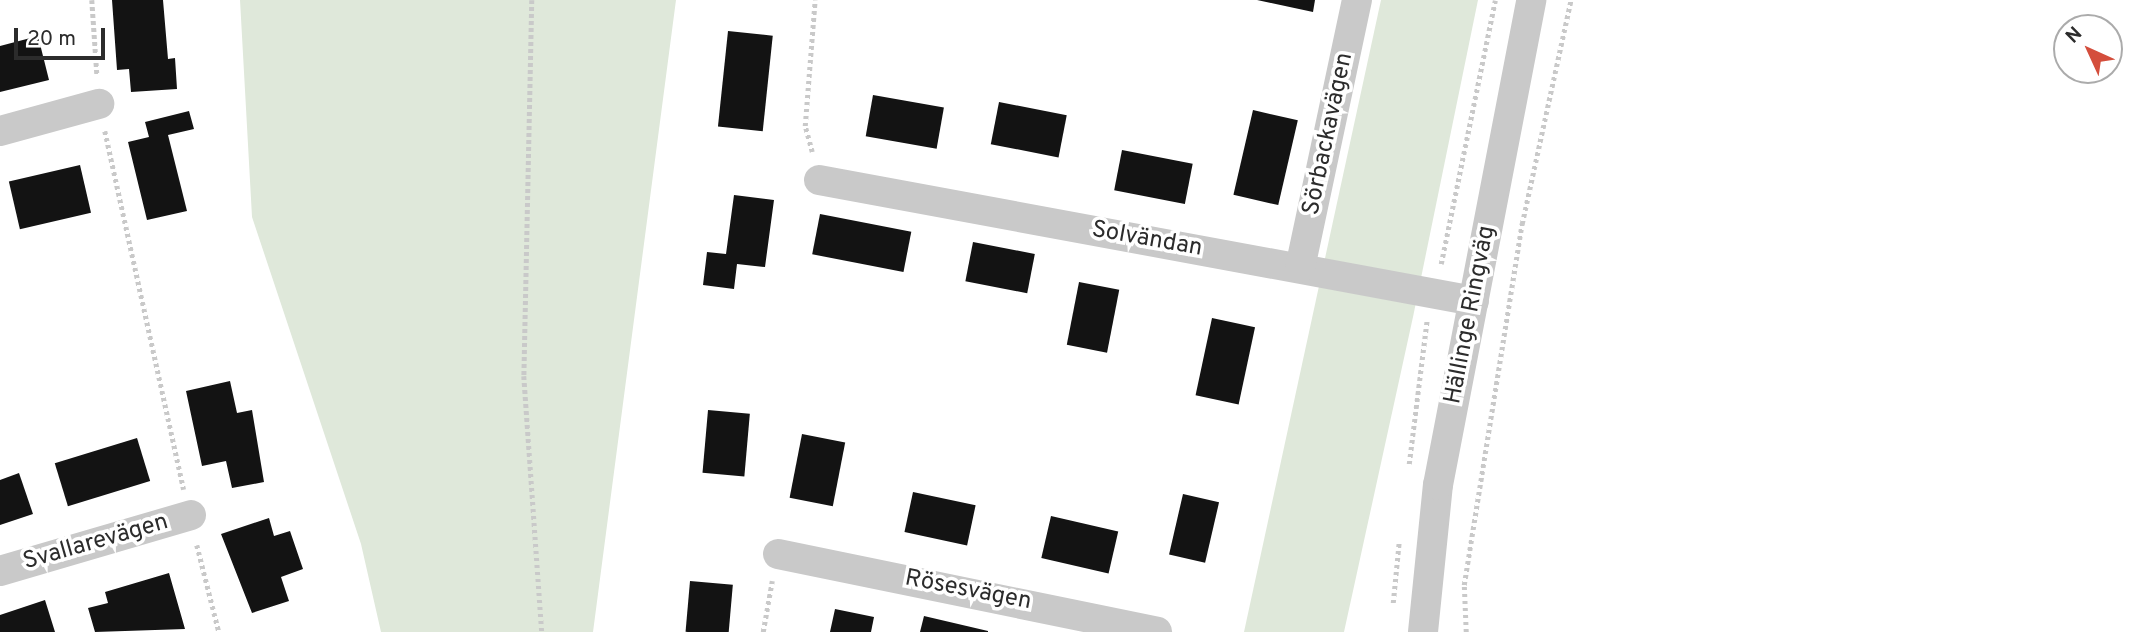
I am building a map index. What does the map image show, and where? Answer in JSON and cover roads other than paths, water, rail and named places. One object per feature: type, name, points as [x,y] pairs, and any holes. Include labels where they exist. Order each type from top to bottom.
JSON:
[{"type":"street","name":"Sörbackavägen","points":[[1300,268],[1357,0]]},
{"type":"street","name":"Hällinge Ringväg","points":[[1423,632],[1438,485],[1531,0]]},
{"type":"street","points":[[0,131],[99,104]]},
{"type":"street","name":"Solvändan","points":[[819,180],[1475,301]]},
{"type":"street","name":"Svallarevägen","points":[[0,571],[191,515]]},
{"type":"street","name":"Rösesvägen","points":[[778,554],[1157,632]]}]
